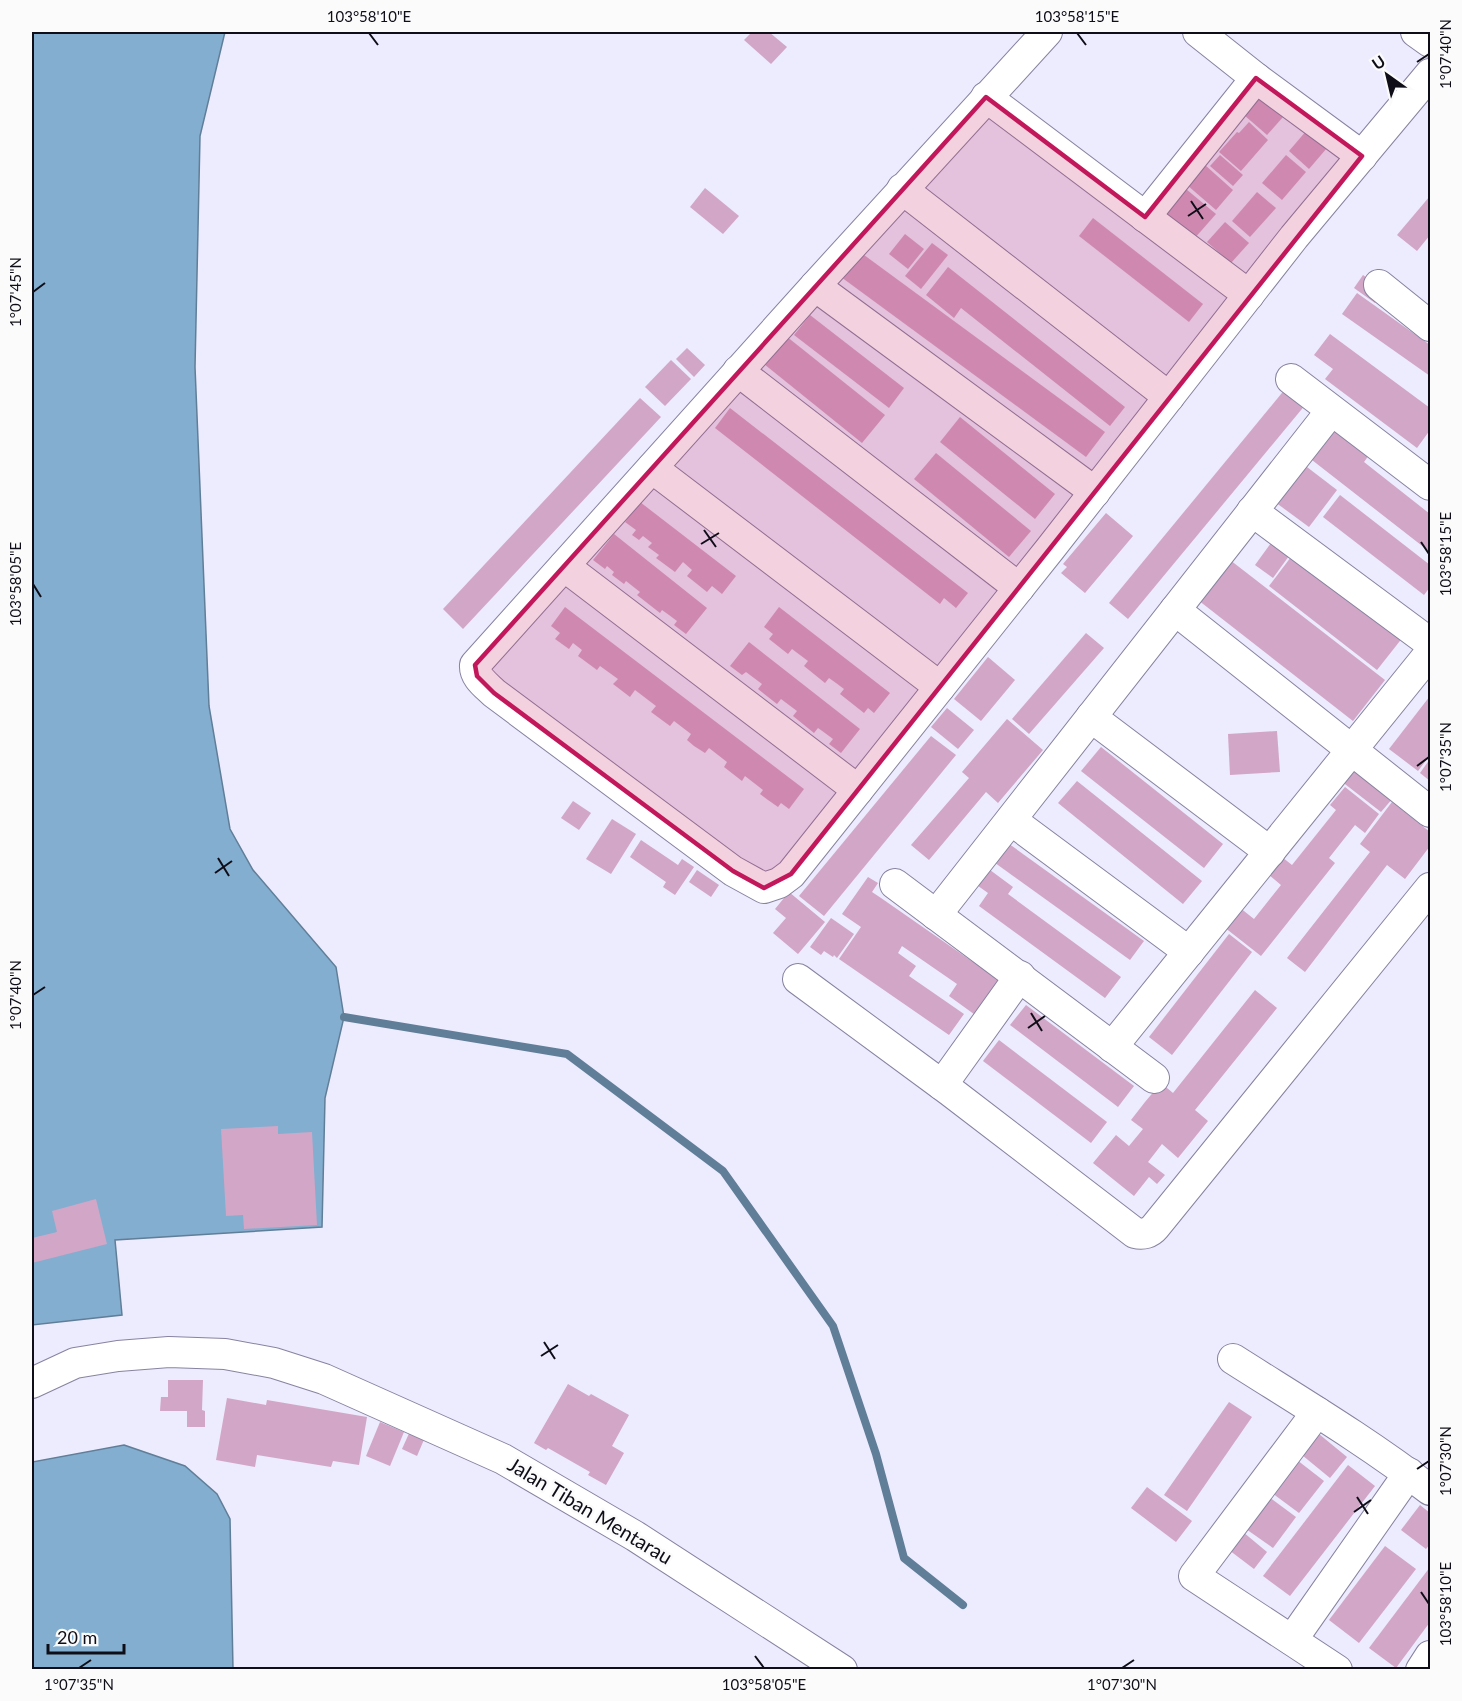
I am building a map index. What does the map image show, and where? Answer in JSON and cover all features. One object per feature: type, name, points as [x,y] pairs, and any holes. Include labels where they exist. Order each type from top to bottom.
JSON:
[{"type":"street","points":[[1047,32],[902,189],[475,665],[477,676],[494,693],[733,871],[764,888],[779,883],[791,874],[1095,492],[1294,237],[1431,74]]},
{"type":"street","points":[[1198,32],[1362,156]]},
{"type":"street","points":[[1416,32],[1431,42]]},
{"type":"street","points":[[1145,217],[1256,78]]},
{"type":"street","points":[[986,98],[1249,295]]},
{"type":"street","points":[[902,189],[1169,397]]},
{"type":"street","points":[[1379,285],[1426,313]]},
{"type":"street","points":[[815,286],[1095,492]]},
{"type":"street","points":[[738,371],[1019,588]]},
{"type":"street","points":[[1291,380],[1431,486]]},
{"type":"street","points":[[936,915],[1332,411]]},
{"type":"street","points":[[652,468],[940,687]]},
{"type":"street","points":[[1252,511],[1431,644]]},
{"type":"street","points":[[564,566],[858,789]]},
{"type":"street","points":[[1175,610],[1431,812]]},
{"type":"street","points":[[1112,1047],[1431,653]]},
{"type":"street","points":[[1091,717],[1270,852]]},
{"type":"street","points":[[1011,820],[1189,952]]},
{"type":"street","points":[[895,884],[1154,1078]]},
{"type":"street","points":[[798,979],[946,1088],[1135,1233],[1144,1234],[1155,1227],[1431,888]]},
{"type":"street","points":[[946,1088],[1025,980]]},
{"type":"street","name":"Jalan Tiban Mentarau","points":[[32,1383],[75,1363],[118,1356],[169,1352],[225,1354],[274,1363],[324,1379],[503,1458],[635,1536],[842,1670]]},
{"type":"street","points":[[1233,1359],[1317,1412],[1420,1482],[1292,1640]]},
{"type":"street","points":[[1317,1412],[1194,1576],[1337,1670]]},
{"type":"street","points":[[1421,1670],[1431,1656]]},
{"type":"highlighted area","points":[[1256,78],[1362,156],[791,874],[764,888],[733,871],[494,693],[477,676],[475,665],[986,97],[1145,217]]},
{"type":"water","points":[[32,32],[225,32],[200,136],[195,367],[209,706],[230,829],[253,870],[336,967],[344,1017],[325,1098],[322,1227],[115,1240],[122,1315],[32,1325]]},
{"type":"water","points":[[124,1445],[185,1466],[217,1494],[230,1519],[233,1669],[32,1669],[32,1462]]},
{"type":"building","points":[[752,32],[769,32],[787,47],[771,64],[744,40]]},
{"type":"building","points":[[1259,97],[1283,117],[1267,135],[1244,115]]},
{"type":"building","points":[[1249,122],[1268,140],[1241,171],[1219,152]]},
{"type":"building","points":[[1307,130],[1327,148],[1309,169],[1289,151]]},
{"type":"building","points":[[1220,155],[1243,175],[1233,186],[1210,166]]},
{"type":"building","points":[[1286,155],[1306,172],[1282,200],[1262,183]]},
{"type":"building","points":[[1205,165],[1233,190],[1216,210],[1187,185]]},
{"type":"building","points":[[705,188],[739,216],[723,234],[690,207]]},
{"type":"building","points":[[1186,189],[1216,214],[1194,239],[1165,213]]},
{"type":"building","points":[[1257,192],[1276,208],[1250,237],[1232,221]]},
{"type":"building","points":[[1430,196],[1430,235],[1417,251],[1397,235]]},
{"type":"building","points":[[1093,218],[1203,304],[1189,322],[1079,236]]},
{"type":"building","points":[[1225,222],[1249,243],[1231,263],[1207,242]]},
{"type":"building","points":[[905,234],[924,249],[908,269],[889,254]]},
{"type":"building","points":[[932,243],[948,255],[921,289],[905,276]]},
{"type":"building","points":[[860,252],[1105,432],[1086,457],[841,277]]},
{"type":"building","points":[[948,267],[1125,407],[1110,426],[961,308],[954,318],[926,295]]},
{"type":"building","points":[[1363,275],[1384,290],[1375,303],[1354,288]]},
{"type":"building","points":[[1357,293],[1430,345],[1430,376],[1342,314]]},
{"type":"building","points":[[810,315],[904,388],[889,408],[794,335]]},
{"type":"building","points":[[1330,334],[1430,408],[1430,430],[1417,448],[1325,379],[1333,369],[1314,355]]},
{"type":"building","points":[[786,336],[885,415],[862,443],[764,364]]},
{"type":"building","points":[[687,348],[705,365],[694,377],[676,359]]},
{"type":"building","points":[[671,360],[691,379],[665,406],[645,387]]},
{"type":"building","points":[[1286,388],[1306,404],[1128,619],[1109,603]]},
{"type":"building","points":[[640,398],[661,417],[463,629],[443,609]]},
{"type":"building","points":[[730,408],[968,593],[956,608],[944,598],[940,604],[715,428]]},
{"type":"building","points":[[960,417],[1055,494],[1035,519],[940,442]]},
{"type":"building","points":[[1339,425],[1372,451],[1364,462],[1430,514],[1430,552],[1312,460]]},
{"type":"building","points":[[936,453],[1031,531],[1009,557],[914,479]]},
{"type":"building","points":[[1303,464],[1337,490],[1309,527],[1275,502]]},
{"type":"building","points":[[1340,495],[1430,565],[1430,587],[1424,595],[1323,517]]},
{"type":"building","points":[[640,502],[736,576],[722,594],[712,586],[707,592],[687,576],[692,570],[683,562],[675,572],[656,558],[659,555],[648,547],[652,543],[643,536],[639,540],[632,535],[636,530],[625,522]]},
{"type":"building","points":[[1106,513],[1133,536],[1085,593],[1061,573],[1067,567],[1063,564]]},
{"type":"building","points":[[614,534],[707,608],[686,634],[674,625],[677,621],[662,610],[660,613],[637,595],[640,592],[626,581],[624,584],[612,575],[614,572],[607,566],[605,569],[593,560]]},
{"type":"building","points":[[1271,543],[1289,556],[1273,578],[1255,565]]},
{"type":"building","points":[[1297,549],[1407,632],[1377,670],[1269,586]]},
{"type":"building","points":[[1230,560],[1385,680],[1353,721],[1198,600]]},
{"type":"building","points":[[565,607],[804,789],[789,809],[781,803],[778,807],[760,794],[763,790],[745,776],[742,781],[724,767],[727,762],[709,748],[705,753],[694,746],[687,740],[691,734],[674,721],[670,726],[651,712],[656,706],[635,690],[630,697],[613,684],[618,679],[600,666],[597,670],[578,656],[582,650],[573,643],[569,649],[555,639],[560,633],[551,626]]},
{"type":"building","points":[[779,607],[890,693],[874,713],[868,708],[864,713],[840,694],[844,689],[829,678],[825,683],[804,666],[808,661],[792,649],[788,654],[769,639],[773,634],[764,627]]},
{"type":"building","points":[[1086,633],[1104,648],[1029,734],[1012,719]]},
{"type":"building","points":[[749,642],[860,729],[841,753],[829,744],[833,739],[818,728],[814,733],[793,716],[797,711],[781,699],[777,704],[758,689],[762,684],[746,672],[742,675],[730,666]]},
{"type":"building","points":[[988,657],[1015,680],[981,721],[954,699]]},
{"type":"building","points":[[1430,696],[1430,755],[1418,771],[1389,749]]},
{"type":"building","points":[[947,708],[974,730],[958,749],[931,727]]},
{"type":"building","points":[[1007,719],[1043,750],[998,803],[986,792],[929,860],[911,845],[969,778],[962,772]]},
{"type":"building","points":[[1277,731],[1280,772],[1230,775],[1228,734]]},
{"type":"building","points":[[931,736],[956,755],[824,916],[799,896]]},
{"type":"building","points":[[1101,747],[1223,844],[1204,868],[1081,771]]},
{"type":"building","points":[[1430,759],[1430,781],[1420,773]]},
{"type":"building","points":[[1353,766],[1393,798],[1381,812],[1341,781]]},
{"type":"building","points":[[1077,781],[1202,881],[1183,904],[1058,803]]},
{"type":"building","points":[[1345,787],[1379,814],[1365,833],[1355,825],[1329,858],[1335,863],[1261,956],[1224,927],[1239,907],[1254,919],[1281,885],[1263,870],[1277,853],[1292,865],[1336,810],[1330,805]]},
{"type":"building","points":[[573,801],[591,813],[579,830],[561,818]]},
{"type":"building","points":[[1392,802],[1430,832],[1430,846],[1405,879],[1387,865],[1305,972],[1287,958],[1370,852],[1360,844]]},
{"type":"building","points":[[612,819],[636,834],[611,874],[586,859]]},
{"type":"building","points":[[641,840],[678,865],[682,859],[694,867],[675,895],[663,887],[666,882],[630,857]]},
{"type":"building","points":[[1005,841],[1144,941],[1130,960],[991,860]]},
{"type":"building","points":[[986,867],[1013,887],[1008,894],[1121,977],[1105,998],[979,906],[988,893],[974,883]]},
{"type":"building","points":[[697,870],[719,885],[711,897],[689,882]]},
{"type":"building","points":[[868,877],[878,883],[872,892],[973,962],[977,956],[1006,976],[978,1017],[949,996],[957,984],[902,946],[898,953],[916,966],[909,976],[964,1014],[949,1035],[839,959],[861,927],[842,914]]},
{"type":"building","points":[[789,892],[825,922],[798,954],[773,933],[786,918],[775,909]]},
{"type":"building","points":[[831,918],[854,934],[837,958],[824,951],[821,955],[810,947]]},
{"type":"building","points":[[1229,934],[1252,952],[1172,1055],[1149,1037]]},
{"type":"building","points":[[1255,990],[1277,1008],[1195,1110],[1208,1121],[1178,1158],[1162,1144],[1148,1162],[1165,1175],[1157,1184],[1149,1177],[1134,1196],[1093,1163],[1116,1135],[1129,1146],[1143,1129],[1131,1120],[1145,1102],[1161,1083],[1173,1093]]},
{"type":"building","points":[[1026,1005],[1134,1086],[1118,1107],[1010,1025]]},
{"type":"building","points":[[999,1040],[1107,1122],[1091,1143],[983,1061]]},
{"type":"building","points":[[278,1126],[278,1134],[312,1132],[317,1225],[244,1229],[243,1215],[226,1216],[221,1129]]},
{"type":"building","points":[[96,1199],[107,1244],[32,1263],[32,1238],[57,1232],[52,1211]]},
{"type":"building","points":[[168,1380],[203,1380],[202,1410],[205,1411],[205,1427],[187,1427],[187,1411],[160,1411],[161,1397],[168,1397]]},
{"type":"building","points":[[568,1384],[629,1415],[612,1446],[624,1453],[606,1485],[588,1475],[590,1472],[548,1448],[546,1450],[534,1443]]},
{"type":"building","points":[[227,1398],[266,1405],[267,1400],[367,1417],[359,1465],[333,1461],[331,1467],[257,1455],[255,1467],[216,1460]]},
{"type":"building","points":[[1229,1402],[1252,1417],[1187,1511],[1164,1495]]},
{"type":"building","points":[[380,1422],[404,1432],[390,1466],[366,1456]]},
{"type":"building","points":[[411,1429],[426,1435],[417,1456],[402,1449]]},
{"type":"building","points":[[1319,1434],[1347,1457],[1330,1478],[1302,1455]]},
{"type":"building","points":[[1297,1460],[1324,1481],[1299,1513],[1272,1493]]},
{"type":"building","points":[[1348,1465],[1375,1486],[1290,1596],[1263,1576]]},
{"type":"building","points":[[1147,1487],[1192,1521],[1176,1542],[1131,1508]]},
{"type":"building","points":[[1269,1497],[1296,1517],[1273,1548],[1246,1529]]},
{"type":"building","points":[[1420,1505],[1430,1513],[1430,1544],[1426,1549],[1401,1530]]},
{"type":"building","points":[[1243,1532],[1267,1552],[1254,1569],[1229,1550]]},
{"type":"building","points":[[1385,1546],[1416,1569],[1359,1643],[1329,1620]]},
{"type":"building","points":[[1430,1567],[1430,1622],[1396,1668],[1369,1648]]},
{"type":"waterway","points":[[344,1017],[567,1054],[723,1171],[833,1326],[876,1454],[904,1558],[963,1605]]}]
